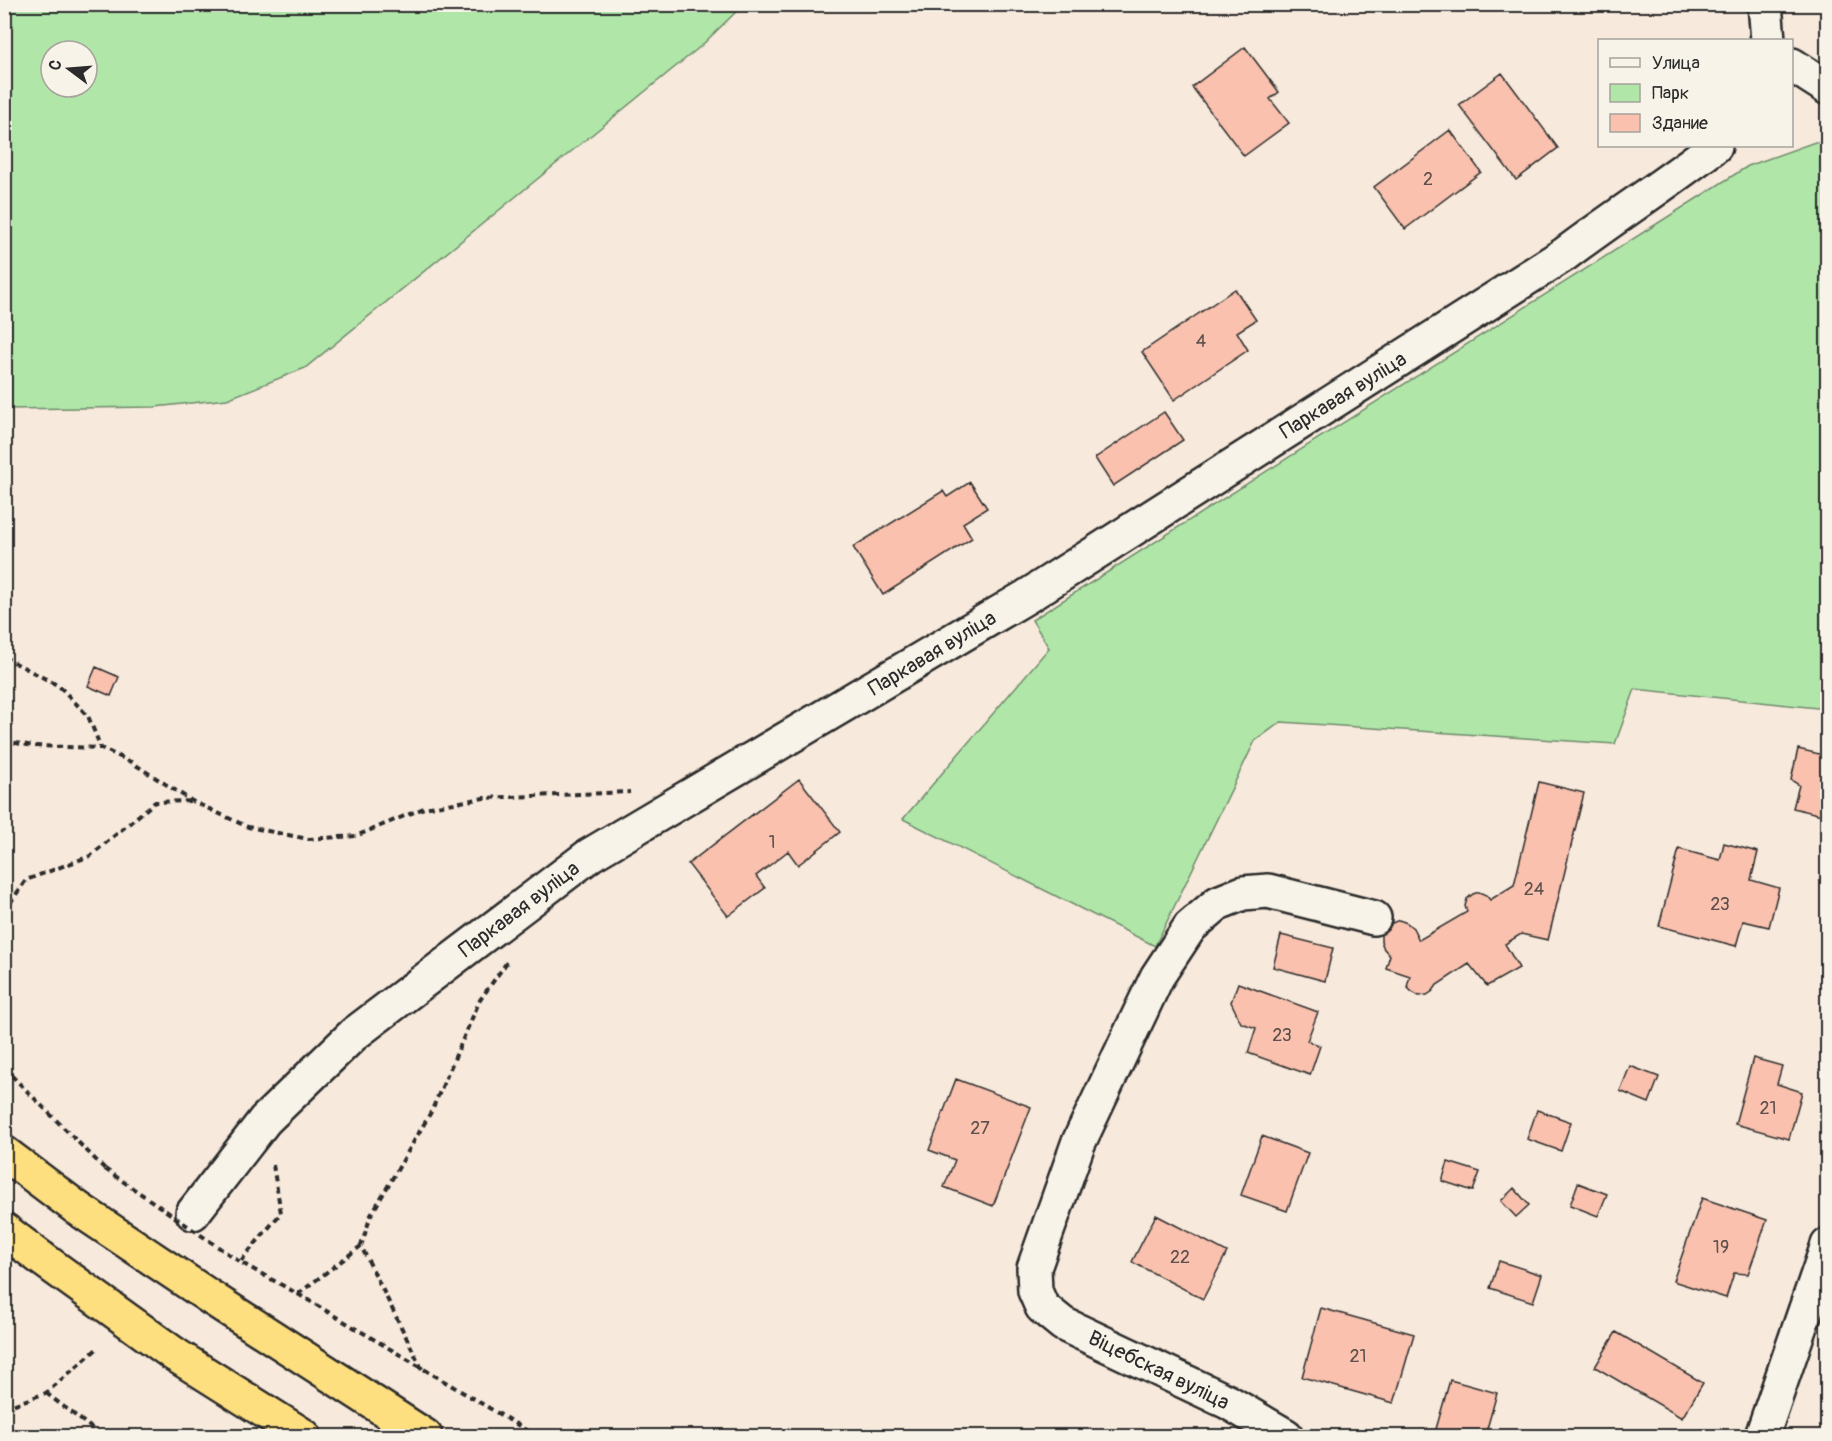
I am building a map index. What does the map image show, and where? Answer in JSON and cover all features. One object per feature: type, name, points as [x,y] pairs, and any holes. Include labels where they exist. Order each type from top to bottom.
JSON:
[{"type":"highway","points":[[4,1153],[77,1208],[425,1437]]},
{"type":"highway","points":[[4,1230],[174,1354],[248,1399],[304,1437]]},
{"type":"street","points":[[1764,4],[1768,39]]},
{"type":"street","name":"Паркавая вуліца","points":[[193,1212],[265,1120],[354,1034],[590,855],[1026,597],[1565,254],[1714,147]]},
{"type":"street","name":"Віцебская вуліца","points":[[1286,1437],[1228,1402],[1063,1324],[1042,1307],[1035,1291],[1034,1268],[1078,1144],[1157,977],[1190,927],[1218,903],[1243,893],[1268,891],[1374,918]]},
{"type":"street","points":[[1762,1437],[1827,1245]]},
{"type":"path","points":[[4,657],[59,686],[88,716],[101,748]]},
{"type":"path","points":[[4,741],[33,746],[101,748],[131,762],[192,801],[248,826],[308,839],[356,836],[424,808],[484,798],[634,792]]},
{"type":"path","points":[[4,912],[26,880],[90,856],[154,802],[192,801]]},
{"type":"path","points":[[298,1294],[361,1246],[370,1215],[431,1112],[480,1000],[508,960]]},
{"type":"path","points":[[4,1068],[105,1168],[240,1262],[298,1294],[536,1437]]},
{"type":"path","points":[[240,1262],[281,1213]]},
{"type":"path","points":[[361,1246],[422,1369]]},
{"type":"path","points":[[4,1408],[46,1393],[99,1347]]},
{"type":"path","points":[[46,1393],[102,1437]]},
{"type":"green space","points":[[5,4],[743,5],[701,46],[305,368],[227,399],[155,407],[5,409]]},
{"type":"green space","points":[[1815,142],[1828,145],[1827,709],[1635,689],[1615,744],[1281,722],[1255,741],[1155,946],[903,819],[1049,648],[1032,620],[1748,166]]},
{"type":"building","points":[[1245,47],[1279,92],[1270,99],[1289,123],[1244,156],[1192,87]]},
{"type":"building","points":[[1502,73],[1558,148],[1516,180],[1459,105]]},
{"type":"building","points":[[1450,130],[1481,172],[1405,229],[1374,187]]},
{"type":"building","points":[[1235,289],[1256,320],[1237,332],[1248,350],[1174,400],[1142,352]]},
{"type":"building","points":[[1164,412],[1183,440],[1113,486],[1095,458]]},
{"type":"building","points":[[970,482],[987,508],[963,523],[972,538],[883,595],[853,547],[943,491],[947,497]]},
{"type":"building","points":[[96,667],[119,677],[111,696],[88,686]]},
{"type":"building","points":[[1798,749],[1828,756],[1828,830],[1823,829],[1826,816],[1793,808],[1799,785],[1791,780]]},
{"type":"building","points":[[799,779],[840,832],[798,865],[788,851],[756,876],[765,888],[728,916],[688,864]]},
{"type":"building","points":[[1539,782],[1584,793],[1548,940],[1521,934],[1505,944],[1519,968],[1487,986],[1469,964],[1437,985],[1427,995],[1419,996],[1412,992],[1407,987],[1410,976],[1386,968],[1390,955],[1384,949],[1381,941],[1381,933],[1385,926],[1399,920],[1407,923],[1413,928],[1419,940],[1467,912],[1465,906],[1467,899],[1473,894],[1479,892],[1490,900],[1514,885]]},
{"type":"building","points":[[1724,843],[1758,852],[1751,880],[1779,888],[1769,927],[1743,921],[1736,946],[1659,926],[1679,849],[1720,860]]},
{"type":"building","points":[[1281,935],[1333,948],[1325,981],[1273,967]]},
{"type":"building","points":[[1238,983],[1318,1012],[1307,1041],[1320,1046],[1310,1075],[1248,1053],[1256,1028],[1241,1023],[1231,1002]]},
{"type":"building","points":[[1753,1058],[1782,1066],[1777,1084],[1802,1092],[1789,1139],[1735,1124]]},
{"type":"building","points":[[1630,1066],[1659,1077],[1649,1103],[1620,1091]]},
{"type":"building","points":[[956,1079],[1031,1107],[993,1206],[944,1187],[955,1160],[929,1150]]},
{"type":"building","points":[[1537,1110],[1571,1122],[1561,1151],[1527,1139]]},
{"type":"building","points":[[1262,1136],[1308,1153],[1287,1211],[1241,1195]]},
{"type":"building","points":[[1448,1162],[1480,1172],[1473,1191],[1442,1181]]},
{"type":"building","points":[[1578,1183],[1607,1194],[1598,1216],[1570,1205]]},
{"type":"building","points":[[1514,1188],[1529,1205],[1516,1217],[1501,1201]]},
{"type":"building","points":[[1702,1198],[1767,1220],[1748,1274],[1734,1273],[1726,1298],[1673,1281]]},
{"type":"building","points":[[1156,1215],[1227,1252],[1203,1299],[1132,1262]]},
{"type":"building","points":[[1499,1261],[1542,1275],[1533,1302],[1490,1288]]},
{"type":"building","points":[[1321,1308],[1414,1334],[1394,1403],[1302,1377]]},
{"type":"building","points":[[1616,1332],[1703,1383],[1682,1418],[1595,1367]]},
{"type":"building","points":[[1450,1380],[1497,1393],[1485,1436],[1434,1436]]}]
